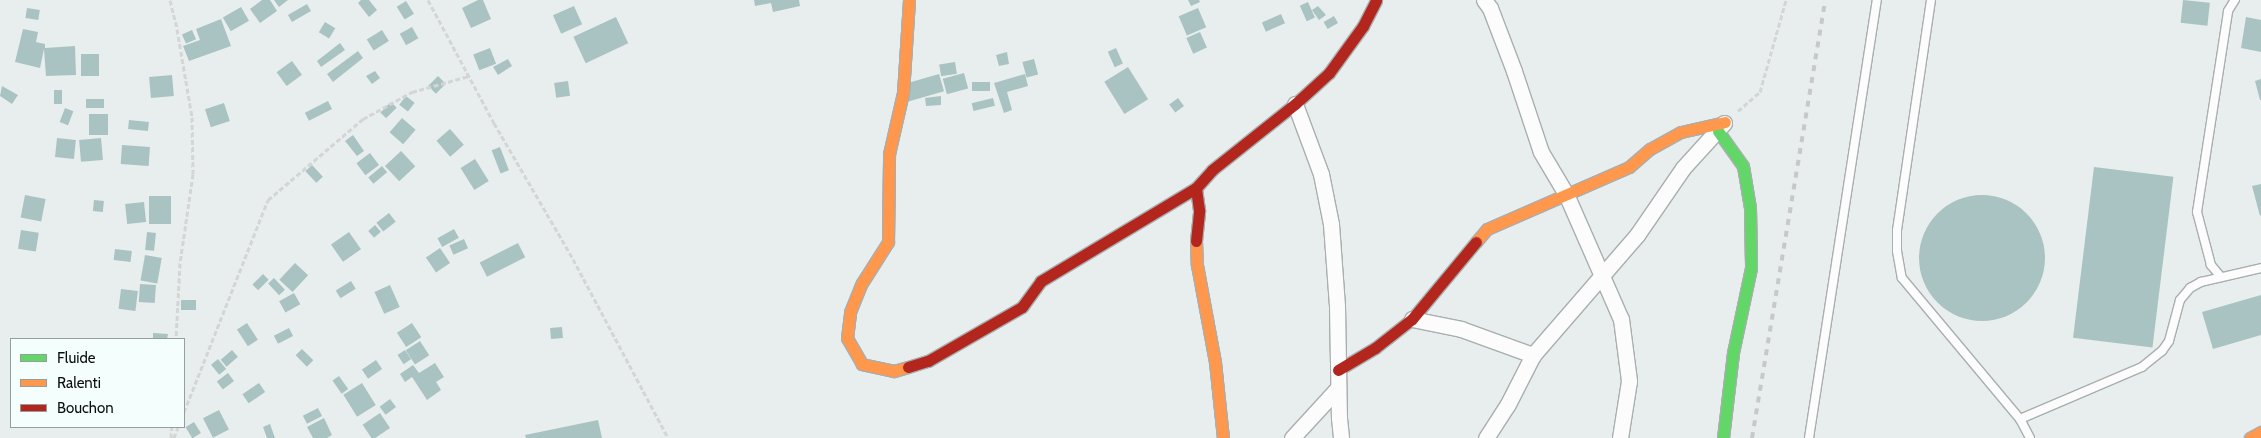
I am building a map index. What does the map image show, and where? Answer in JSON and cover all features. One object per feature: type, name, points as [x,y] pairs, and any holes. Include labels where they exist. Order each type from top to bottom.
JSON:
[{"type":"street","points":[[910,0],[904,93],[889,154],[890,218],[888,242],[862,283],[850,312],[847,338],[862,364],[894,371],[928,361],[1022,307],[1042,281],[1196,188],[1212,170],[1295,104],[1329,73],[1363,26],[1376,0]]},
{"type":"street","points":[[1484,0],[1490,8],[1514,71],[1541,152],[1566,194],[1621,319],[1630,381],[1620,438]]},
{"type":"street","points":[[1295,104],[1321,174],[1331,224],[1337,306],[1341,438]]},
{"type":"street","points":[[1338,370],[1375,348],[1412,319],[1487,230],[1566,194],[1591,186],[1629,167],[1650,149],[1681,132],[1721,126]]},
{"type":"street","points":[[1486,438],[1508,404],[1533,355],[1637,235],[1684,168],[1721,126]]},
{"type":"street","points":[[1721,126],[1743,166],[1750,208],[1750,268],[1734,353],[1723,438]]},
{"type":"street","points":[[1196,188],[1198,210],[1197,265],[1215,362],[1223,438]]},
{"type":"street","points":[[1412,319],[1461,329],[1533,355]]},
{"type":"street","points":[[1292,438],[1338,388]]},
{"type":"street","points":[[2250,438],[2261,432]]},
{"type":"lane","points":[[1809,438],[1877,0]]},
{"type":"lane","points":[[1931,0],[1897,230],[1897,251],[1902,278],[2020,419],[2030,438]]},
{"type":"lane","points":[[2221,278],[2211,265],[2196,212],[2228,11],[2235,0]]},
{"type":"lane","points":[[2020,419],[2142,367],[2162,351],[2169,341],[2180,300],[2190,288],[2261,268]]},
{"type":"path","points":[[170,0],[177,29],[192,117],[193,174],[180,263],[176,338]]},
{"type":"path","points":[[428,0],[573,259],[668,438]]},
{"type":"path","points":[[1721,126],[1760,92],[1786,0]]},
{"type":"path","points":[[185,409],[268,200],[363,120],[412,92],[469,76]]},
{"type":"building","points":[[262,0],[270,0],[277,11],[260,23],[250,9]]},
{"type":"building","points":[[274,0],[288,0],[279,7]]},
{"type":"building","points":[[361,0],[369,0],[377,10],[369,17],[358,3]]},
{"type":"building","points":[[478,0],[483,0],[491,19],[471,28],[462,8]]},
{"type":"building","points":[[754,0],[799,0],[800,6],[773,12],[771,3],[755,6]]},
{"type":"building","points":[[1188,0],[1199,0],[1200,2],[1191,6]]},
{"type":"building","points":[[2183,0],[2210,3],[2207,26],[2181,23]]},
{"type":"building","points":[[406,1],[414,14],[405,20],[397,7]]},
{"type":"building","points":[[1308,2],[1315,18],[1307,21],[1300,6]]},
{"type":"building","points":[[307,4],[311,11],[292,22],[288,15]]},
{"type":"building","points":[[574,6],[582,24],[561,34],[553,15]]},
{"type":"building","points":[[1318,6],[1326,15],[1319,20],[1312,10]]},
{"type":"building","points":[[241,7],[249,21],[231,31],[223,18]]},
{"type":"building","points":[[27,8],[40,10],[38,20],[25,18]]},
{"type":"building","points":[[1198,8],[1206,27],[1187,36],[1179,16]]},
{"type":"building","points":[[1281,14],[1285,23],[1266,32],[1262,23]]},
{"type":"building","points":[[1334,16],[1338,23],[1328,29],[1324,22]]},
{"type":"building","points":[[616,17],[628,43],[586,63],[573,37]]},
{"type":"building","points":[[2246,17],[2261,20],[2261,52],[2241,48]]},
{"type":"building","points":[[221,19],[231,46],[189,61],[183,46],[200,40],[196,29]]},
{"type":"building","points":[[325,22],[335,28],[329,38],[319,32]]},
{"type":"building","points":[[412,27],[418,38],[406,45],[400,34]]},
{"type":"building","points":[[23,29],[38,32],[36,42],[45,44],[45,48],[75,46],[76,75],[46,76],[44,49],[40,68],[15,62]]},
{"type":"building","points":[[192,30],[196,39],[186,44],[182,34]]},
{"type":"building","points":[[382,30],[389,41],[374,51],[367,40]]},
{"type":"building","points":[[1200,32],[1207,48],[1193,54],[1186,38]]},
{"type":"building","points":[[340,43],[345,50],[321,67],[317,61]]},
{"type":"building","points":[[490,48],[496,64],[479,70],[473,54]]},
{"type":"building","points":[[1116,48],[1123,64],[1115,67],[1108,52]]},
{"type":"building","points":[[358,51],[363,58],[333,82],[327,74]]},
{"type":"building","points":[[1007,52],[1009,64],[999,66],[996,55]]},
{"type":"building","points":[[81,54],[99,54],[99,76],[81,76]]},
{"type":"building","points":[[508,59],[512,66],[498,75],[493,67]]},
{"type":"building","points":[[1034,59],[1038,74],[1027,78],[1022,62]]},
{"type":"building","points":[[292,61],[302,75],[287,86],[277,72]]},
{"type":"building","points":[[955,62],[957,74],[941,76],[939,65]]},
{"type":"building","points":[[1128,67],[1148,99],[1124,114],[1104,82]]},
{"type":"building","points":[[375,71],[380,78],[372,84],[366,76]]},
{"type":"building","points":[[964,73],[968,88],[947,94],[943,79]]},
{"type":"building","points":[[939,74],[944,91],[908,102],[903,84]]},
{"type":"building","points":[[1025,74],[1028,86],[1007,92],[1012,110],[1004,113],[994,83]]},
{"type":"building","points":[[172,75],[174,96],[151,98],[149,77]]},
{"type":"building","points":[[438,76],[446,84],[436,94],[428,86]]},
{"type":"building","points":[[2261,79],[2261,100],[2260,100],[2255,81]]},
{"type":"building","points":[[568,81],[570,96],[556,98],[554,83]]},
{"type":"building","points":[[972,82],[990,82],[990,91],[972,91]]},
{"type":"building","points":[[2,86],[18,95],[12,104],[0,96]]},
{"type":"building","points":[[54,90],[62,90],[62,104],[54,104]]},
{"type":"building","points":[[406,96],[415,103],[408,111],[399,105]]},
{"type":"building","points":[[941,96],[941,105],[926,106],[925,98]]},
{"type":"building","points":[[993,98],[995,106],[974,111],[972,103]]},
{"type":"building","points":[[1178,98],[1184,106],[1175,113],[1169,105]]},
{"type":"building","points":[[86,99],[104,99],[104,108],[86,108]]},
{"type":"building","points":[[328,101],[332,109],[309,121],[305,113]]},
{"type":"building","points":[[391,102],[397,108],[386,118],[380,113]]},
{"type":"building","points":[[224,103],[230,121],[211,127],[205,109]]},
{"type":"building","points":[[65,108],[73,111],[68,125],[60,122]]},
{"type":"building","points":[[89,114],[108,114],[108,135],[89,135]]},
{"type":"building","points":[[402,118],[416,130],[403,144],[390,132]]},
{"type":"building","points":[[129,120],[149,122],[148,131],[128,129]]},
{"type":"building","points":[[450,129],[464,145],[450,157],[436,141]]},
{"type":"building","points":[[353,135],[364,151],[357,156],[345,141]]},
{"type":"building","points":[[57,138],[76,140],[74,159],[55,157]]},
{"type":"building","points":[[101,138],[103,160],[81,162],[79,140]]},
{"type":"building","points":[[122,145],[150,147],[149,166],[121,164]]},
{"type":"building","points":[[500,147],[509,170],[501,174],[492,150]]},
{"type":"building","points":[[401,151],[415,166],[399,181],[385,166]]},
{"type":"building","points":[[370,153],[379,165],[365,175],[356,163]]},
{"type":"building","points":[[475,159],[489,181],[474,190],[461,168]]},
{"type":"building","points":[[312,165],[323,177],[316,183],[305,171]]},
{"type":"building","points":[[382,166],[387,172],[373,184],[368,178]]},
{"type":"building","points":[[2094,167],[2173,177],[2152,347],[2073,338]]},
{"type":"building","points":[[2261,184],[2261,215],[2260,216],[2252,186]]},
{"type":"building","points":[[25,195],[46,199],[41,222],[21,218]]},
{"type":"building","points":[[1982,195],[2006,200],[2027,213],[2040,234],[2045,258],[2040,282],[2027,303],[2006,316],[1982,321],[1958,316],[1937,303],[1924,282],[1919,258],[1924,234],[1937,213],[1958,200]]},
{"type":"building","points":[[149,196],[171,196],[171,224],[149,224]]},
{"type":"building","points":[[94,200],[104,201],[103,212],[93,211]]},
{"type":"building","points":[[144,202],[146,222],[127,224],[125,204]]},
{"type":"building","points":[[389,213],[396,222],[383,232],[376,223]]},
{"type":"building","points":[[375,225],[381,232],[374,238],[368,231]]},
{"type":"building","points":[[454,229],[459,238],[442,247],[437,238]]},
{"type":"building","points":[[21,230],[39,233],[36,252],[18,249]]},
{"type":"building","points":[[147,232],[156,233],[154,251],[145,250]]},
{"type":"building","points":[[349,232],[361,249],[343,262],[331,245]]},
{"type":"building","points":[[464,239],[468,248],[453,255],[449,246]]},
{"type":"building","points":[[518,243],[525,257],[487,277],[480,263]]},
{"type":"building","points":[[440,248],[450,263],[436,272],[426,258]]},
{"type":"building","points":[[115,249],[132,251],[131,262],[114,260]]},
{"type":"building","points":[[145,255],[162,258],[157,284],[140,281]]},
{"type":"building","points":[[295,263],[308,275],[292,292],[279,280]]},
{"type":"building","points":[[263,274],[269,280],[258,290],[252,285]]},
{"type":"building","points":[[274,278],[285,290],[279,295],[268,283]]},
{"type":"building","points":[[351,281],[356,289],[341,298],[336,291]]},
{"type":"building","points":[[140,284],[156,285],[155,303],[139,302]]},
{"type":"building","points":[[390,285],[400,307],[384,314],[374,292]]},
{"type":"building","points":[[121,289],[138,291],[135,311],[119,309]]},
{"type":"building","points":[[294,293],[300,304],[285,313],[279,301]]},
{"type":"building","points":[[2261,295],[2261,335],[2213,349],[2202,312]]},
{"type":"building","points":[[181,300],[196,300],[196,310],[181,310]]},
{"type":"building","points":[[247,323],[258,340],[248,346],[237,330]]},
{"type":"building","points":[[412,323],[421,337],[406,347],[397,333]]},
{"type":"building","points":[[562,327],[563,338],[551,339],[550,328]]},
{"type":"building","points":[[289,328],[293,336],[278,344],[274,336]]},
{"type":"building","points":[[153,333],[168,334],[167,338],[153,338]]},
{"type":"building","points":[[420,341],[429,355],[415,365],[406,350]]},
{"type":"building","points":[[302,349],[313,360],[307,367],[296,355]]},
{"type":"building","points":[[232,350],[238,357],[227,367],[221,360]]},
{"type":"building","points":[[405,350],[411,359],[404,364],[398,355]]},
{"type":"building","points":[[218,359],[226,369],[219,375],[211,365]]},
{"type":"building","points":[[376,360],[382,369],[368,379],[362,370]]},
{"type":"building","points":[[435,363],[444,377],[436,382],[441,390],[427,400],[412,377],[405,382],[400,374],[413,365],[419,373]]},
{"type":"building","points":[[228,373],[234,381],[223,389],[217,381]]},
{"type":"building","points":[[339,376],[348,389],[342,394],[332,381]]},
{"type":"building","points":[[259,383],[265,392],[249,403],[242,394]]},
{"type":"building","points":[[362,383],[376,405],[357,417],[343,395]]},
{"type":"building","points":[[390,399],[396,407],[386,415],[380,407]]},
{"type":"building","points":[[318,408],[322,416],[307,424],[303,416]]},
{"type":"building","points":[[219,410],[229,430],[213,438],[203,418]]},
{"type":"building","points":[[380,413],[390,428],[375,438],[372,438],[363,425]]},
{"type":"building","points":[[324,418],[332,435],[327,438],[313,438],[307,427]]},
{"type":"building","points":[[598,420],[602,438],[526,438],[525,435]]},
{"type":"building","points":[[194,422],[201,433],[192,438],[186,427]]},
{"type":"building","points":[[270,424],[275,438],[267,438],[263,427]]},
{"type":"railway","points":[[1752,438],[1825,0]]},
{"type":"traffic: fast","points":[[1718,131],[1743,166],[1750,208],[1751,268],[1733,353],[1723,438]]},
{"type":"traffic: slow","points":[[908,367],[894,371],[862,364],[847,338],[850,312],[862,283],[888,242],[889,154],[903,93],[909,0]]},
{"type":"traffic: slow","points":[[1476,242],[1487,229],[1629,167],[1650,149],[1681,132],[1725,122]]},
{"type":"traffic: slow","points":[[1196,241],[1197,265],[1215,362],[1223,438]]},
{"type":"traffic: slow","points":[[2250,438],[2261,432]]},
{"type":"traffic: jam","points":[[1196,241],[1199,210],[1196,188],[1212,170],[1295,104],[1329,73],[1363,26],[1376,0]]},
{"type":"traffic: jam","points":[[908,367],[928,361],[1022,307],[1041,281],[1196,188]]},
{"type":"traffic: jam","points":[[1338,370],[1375,348],[1412,319],[1476,242]]}]
